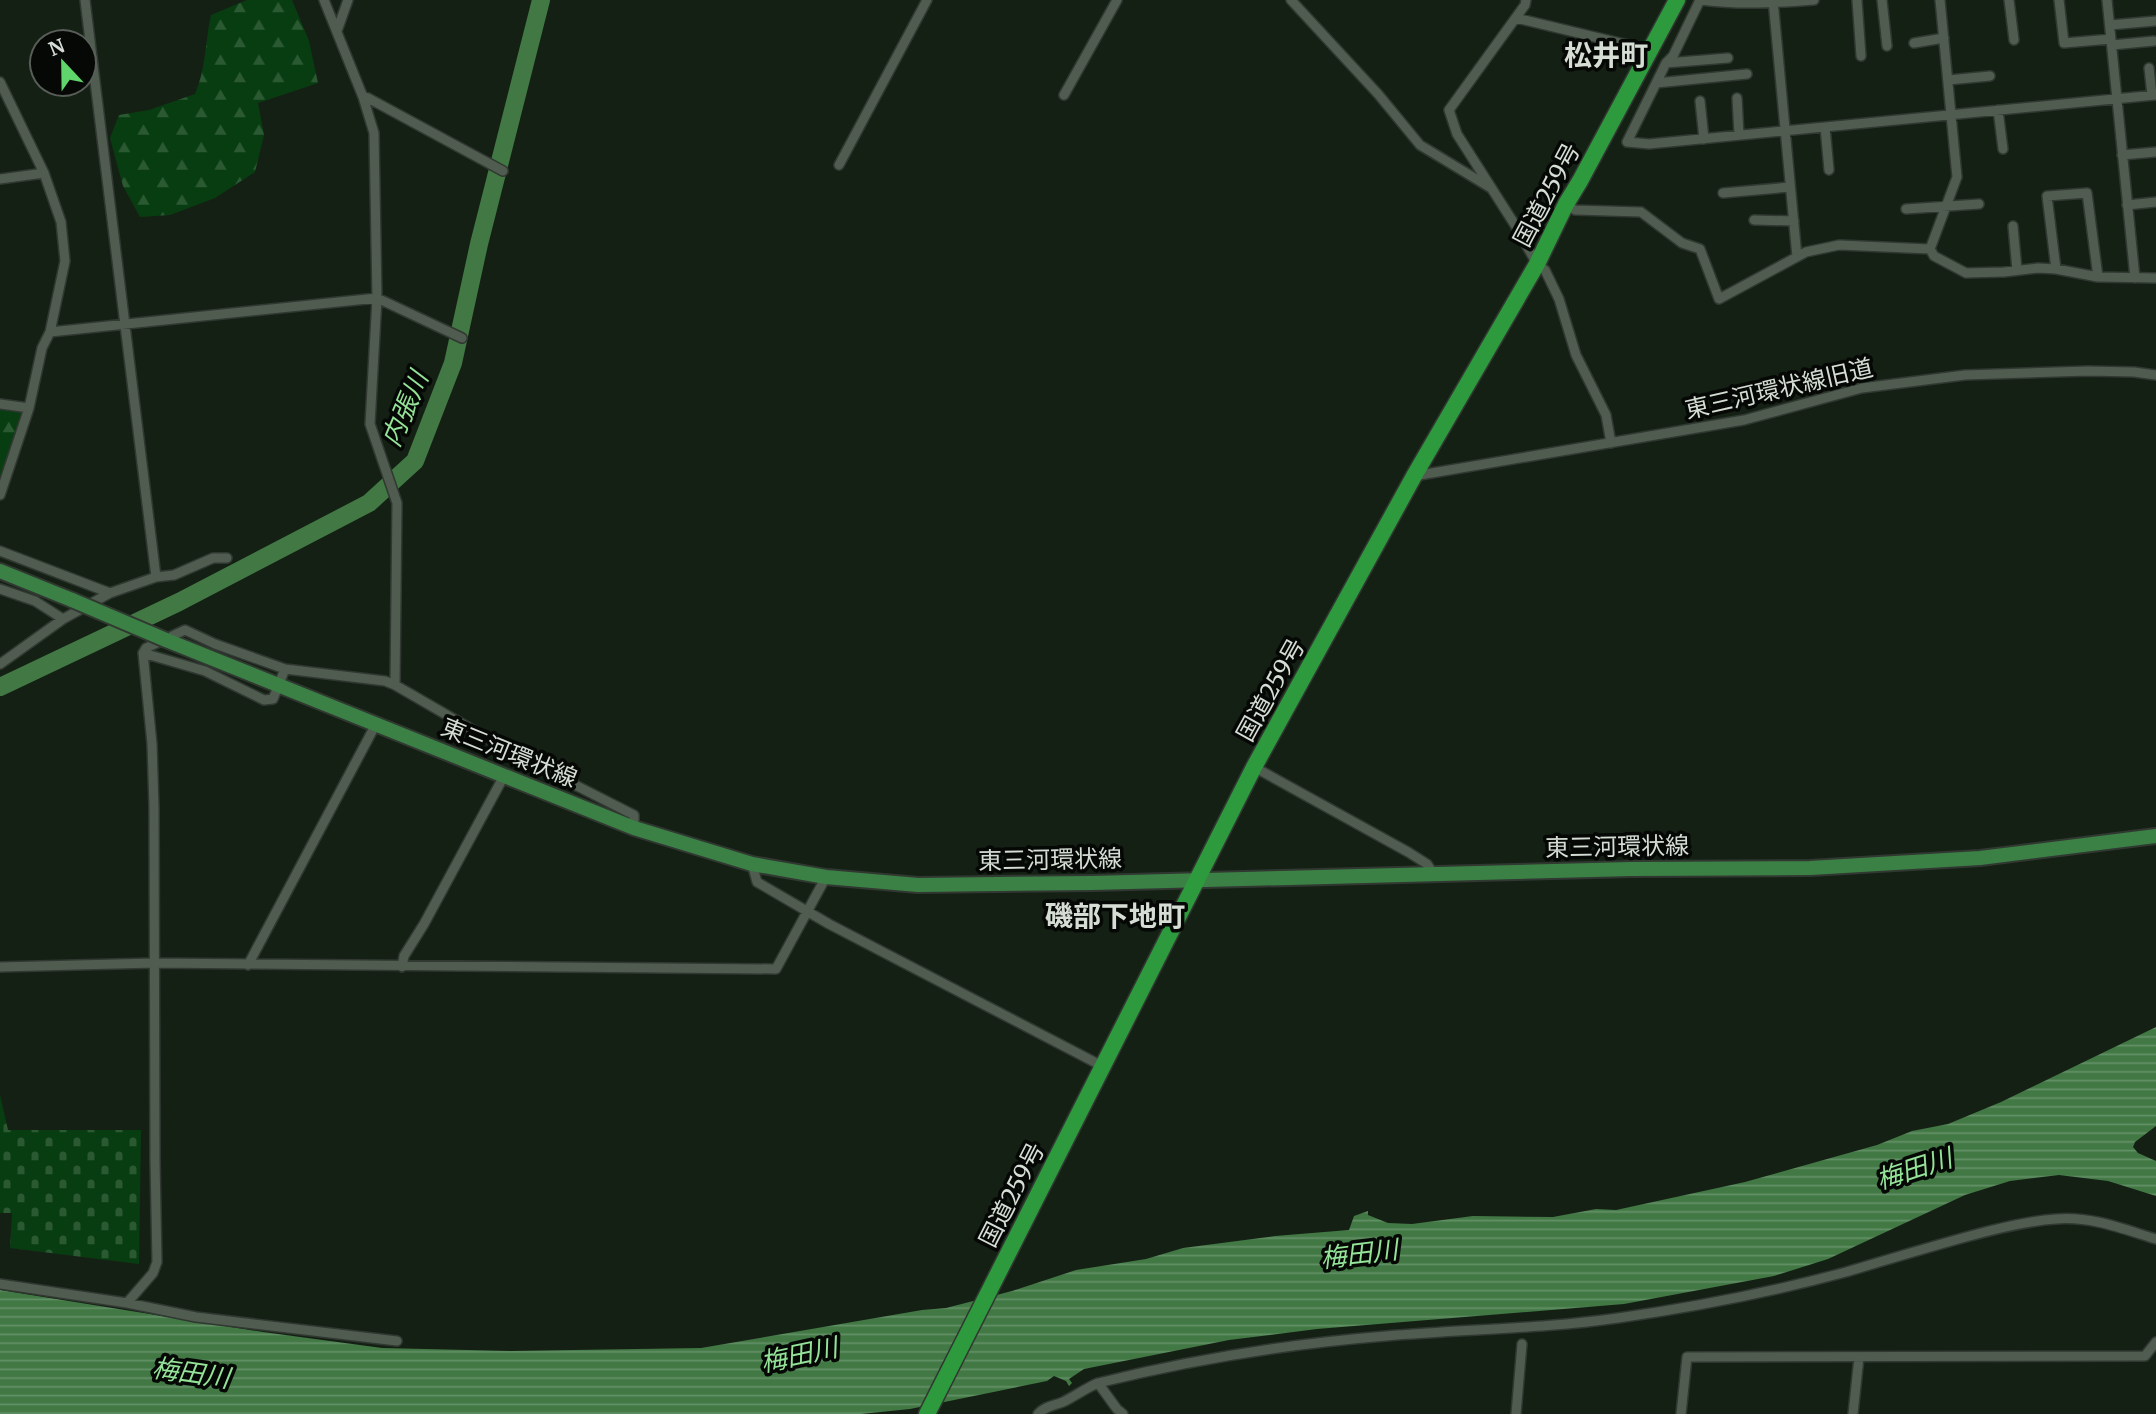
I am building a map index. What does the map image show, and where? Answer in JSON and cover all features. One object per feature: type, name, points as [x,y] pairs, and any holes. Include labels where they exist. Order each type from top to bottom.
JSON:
[{"type":"highway","name":"国道259号","points":[[927,1414],[1254,767],[1414,476],[1537,264],[1566,204],[1677,0]]},
{"type":"main road","name":"東三河環状線","points":[[0,571],[634,828],[752,864],[827,877],[918,885],[1630,869],[1810,868],[1980,858],[2156,836]]},
{"type":"street","points":[[85,0],[156,577]]},
{"type":"street","points":[[324,0],[363,97],[374,133],[377,298],[370,424],[396,496],[395,685]]},
{"type":"street","points":[[337,31],[348,0]]},
{"type":"street","points":[[839,165],[927,0]]},
{"type":"street","points":[[1064,96],[1117,0]]},
{"type":"street","points":[[1291,0],[1378,94],[1420,145],[1493,189]]},
{"type":"street","points":[[1526,0],[1516,18],[1449,110],[1457,134],[1537,264],[1545,270],[1559,299],[1576,355],[1606,415],[1611,443]]},
{"type":"street","points":[[1814,0],[1700,0],[1627,142],[1649,144],[2154,95],[2148,68]]},
{"type":"street","points":[[1857,0],[1861,56]]},
{"type":"street","points":[[1882,0],[1887,46]]},
{"type":"street","points":[[1940,0],[1957,177],[1930,248],[1934,256],[1966,273],[2038,268],[2098,277],[2156,278]]},
{"type":"street","points":[[2009,0],[2014,40]]},
{"type":"street","points":[[2059,0],[2064,43],[2154,41]]},
{"type":"street","points":[[2107,0],[2135,278]]},
{"type":"street","points":[[1773,2],[1797,257]]},
{"type":"street","points":[[1516,18],[1649,50]]},
{"type":"street","points":[[2110,25],[2156,21]]},
{"type":"street","points":[[1914,43],[1944,38]]},
{"type":"street","points":[[1666,63],[1728,58]]},
{"type":"street","points":[[1656,83],[1747,74]]},
{"type":"street","points":[[1948,80],[1990,76]]},
{"type":"street","points":[[0,82],[44,173],[61,222],[65,261],[50,332],[41,348],[29,408],[0,495]]},
{"type":"street","points":[[363,97],[402,115],[503,171]]},
{"type":"street","points":[[1737,97],[1739,135]]},
{"type":"street","points":[[1700,101],[1704,139]]},
{"type":"street","points":[[1998,110],[2003,149]]},
{"type":"street","points":[[1825,127],[1829,170]]},
{"type":"street","points":[[2122,155],[2156,152]]},
{"type":"street","points":[[0,179],[44,173]]},
{"type":"street","points":[[1723,193],[1790,187]]},
{"type":"street","points":[[2056,269],[2047,196],[2087,193],[2098,277]]},
{"type":"street","points":[[2127,205],[2156,202]]},
{"type":"street","points":[[1566,204],[1576,210],[1646,214],[1682,243],[1700,249],[1719,299],[1806,252],[1839,245],[1930,248]]},
{"type":"street","points":[[1906,209],[1979,204]]},
{"type":"street","points":[[1754,220],[1794,221]]},
{"type":"street","points":[[2013,226],[2017,270]]},
{"type":"street","points":[[50,332],[377,298],[462,338]]},
{"type":"street","name":"東三河環状線旧道","points":[[1414,476],[1744,420],[1862,388],[1902,382],[1965,375],[2088,371],[2156,375]]},
{"type":"street","points":[[0,404],[29,408]]},
{"type":"street","points":[[0,551],[110,593]]},
{"type":"street","points":[[0,664],[63,619],[110,593],[156,577],[174,575],[213,558],[228,558]]},
{"type":"street","points":[[0,589],[35,601],[63,619]]},
{"type":"street","points":[[127,1303],[153,1273],[157,1262],[153,757],[143,653],[146,648],[185,630],[215,645],[285,669],[385,681],[516,755],[634,815],[634,828]]},
{"type":"street","points":[[143,653],[205,671],[264,700],[273,699],[285,669]]},
{"type":"street","points":[[248,965],[376,724]]},
{"type":"street","points":[[1254,767],[1408,852],[1427,864],[1433,873]]},
{"type":"street","points":[[402,967],[404,956],[505,776]]},
{"type":"street","points":[[752,864],[757,882],[829,924],[1104,1067]]},
{"type":"street","points":[[0,967],[154,963],[776,969],[827,877]]},
{"type":"street","points":[[1038,1414],[1043,1408],[1063,1402],[1098,1383],[1186,1362],[1240,1352],[1385,1336],[1582,1323],[1687,1307],[1756,1294],[1844,1272],[2003,1227],[2055,1219],[2077,1219],[2102,1222],[2156,1239]]},
{"type":"street","points":[[0,1284],[127,1303],[196,1317],[397,1341]]},
{"type":"street","points":[[1681,1414],[1687,1357],[2145,1356],[2156,1342]]},
{"type":"street","points":[[1516,1414],[1522,1344]]},
{"type":"street","points":[[1853,1414],[1859,1357]]},
{"type":"street","points":[[1098,1383],[1123,1414]]},
{"type":"green space","points":[[247,0],[292,0],[309,41],[318,83],[258,103],[264,135],[255,172],[215,198],[170,215],[140,217],[123,186],[110,138],[119,115],[149,110],[195,94],[199,85],[211,15]]},
{"type":"green space","points":[[0,408],[22,411],[0,485]]},
{"type":"green space","points":[[0,1095],[8,1130],[141,1130],[139,1264],[10,1248],[12,1213],[0,1213]]},
{"type":"water","name":"梅田川","points":[[2156,1027],[2156,1126],[2135,1142],[2133,1147],[2138,1153],[2156,1161],[2156,1196],[2108,1181],[2059,1175],[2010,1181],[1965,1195],[1828,1259],[1774,1276],[1624,1304],[1317,1329],[1229,1340],[1084,1369],[1069,1379],[1072,1383],[1069,1386],[1066,1381],[1054,1376],[1047,1381],[910,1409],[861,1414],[0,1414],[0,1290],[382,1348],[511,1351],[701,1348],[946,1308],[1012,1291],[1076,1270],[1146,1259],[1183,1248],[1349,1230],[1354,1216],[1368,1211],[1368,1215],[1388,1223],[1412,1224],[1473,1216],[1553,1217],[1596,1209],[1616,1210],[1745,1182],[1877,1145],[1912,1131],[1948,1124],[2001,1102]]},
{"type":"waterway","name":"内張川","points":[[0,687],[179,602],[369,503],[415,461],[453,363],[479,244],[541,0]]},
{"type":"district","name":"松井町","points":[[1606,55]]},
{"type":"district","name":"磯部下地町","points":[[1115,916]]}]
